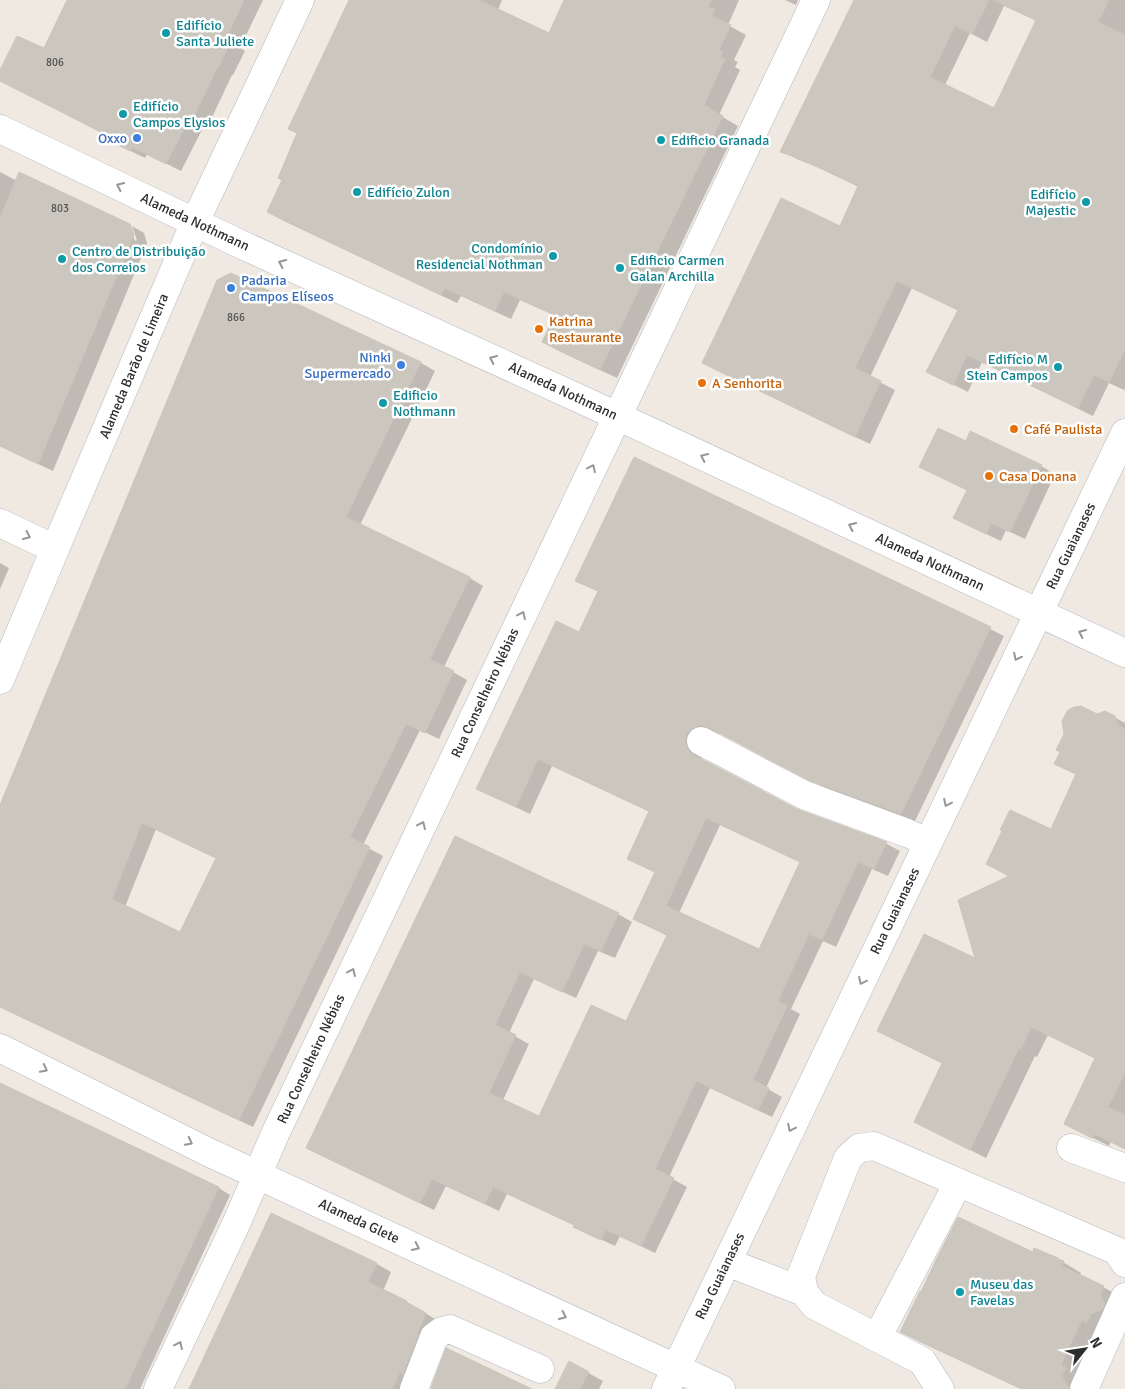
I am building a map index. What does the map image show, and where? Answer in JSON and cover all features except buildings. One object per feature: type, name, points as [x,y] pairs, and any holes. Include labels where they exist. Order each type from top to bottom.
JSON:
[{"type":"street","name":"Alameda Barão de Limeira","points":[[0,680],[195,222],[300,0]]},
{"type":"street","name":"Rua Conselheiro Nébias","points":[[158,1389],[258,1175],[276,1132],[816,0]]},
{"type":"street","name":"Alameda Nothmann","points":[[0,129],[238,243],[617,416],[1125,653]]},
{"type":"street","name":"Rua Guaianases","points":[[671,1378],[727,1262],[918,838],[1038,613],[1122,449]]},
{"type":"street","points":[[0,523],[55,549]]},
{"type":"street","points":[[701,741],[804,795],[918,838]]},
{"type":"street","name":"Alameda Glete","points":[[0,1048],[671,1378],[721,1389]]},
{"type":"street","points":[[940,1389],[922,1361],[814,1305],[804,1292],[801,1276],[848,1158],[860,1148],[874,1146],[1117,1251],[1125,1263]]},
{"type":"street","points":[[1071,1148],[1125,1168]]},
{"type":"street","points":[[877,1338],[958,1182]]},
{"type":"street","points":[[727,1262],[804,1292]]},
{"type":"street","points":[[1084,1389],[1125,1296]]},
{"type":"street","points":[[414,1389],[434,1337],[442,1331],[450,1329],[540,1369]]},
{"type":"place","name":"Edifício Santa Juliete","points":[[166,33]]},
{"type":"place","name":"Edifício Campos Elysios","points":[[123,114]]},
{"type":"place","name":"Oxxo","points":[[137,138]]},
{"type":"place","name":"Edificio Granada","points":[[661,140]]},
{"type":"place","name":"Edifício Zulon","points":[[357,192]]},
{"type":"place","name":"Edifício Majestic","points":[[1086,202]]},
{"type":"place","name":"Condomínio Residencial Nothman","points":[[553,256]]},
{"type":"place","name":"Centro de Distribuição dos Correios","points":[[62,259]]},
{"type":"place","name":"Edificio Carmen Galan Archilla","points":[[620,268]]},
{"type":"place","name":"Padaria Campos Elíseos","points":[[231,288]]},
{"type":"place","name":"Katrina Restaurante","points":[[539,329]]},
{"type":"place","name":"Ninki Supermercado","points":[[401,365]]},
{"type":"place","name":"Edifício M Stein Campos","points":[[1058,367]]},
{"type":"place","name":"A Senhorita","points":[[702,383]]},
{"type":"place","name":"Edificio Nothmann","points":[[383,403]]},
{"type":"place","name":"Café Paulista","points":[[1014,429]]},
{"type":"place","name":"Casa Donana","points":[[989,476]]},
{"type":"place","name":"Museu das Favelas","points":[[960,1292]]}]
